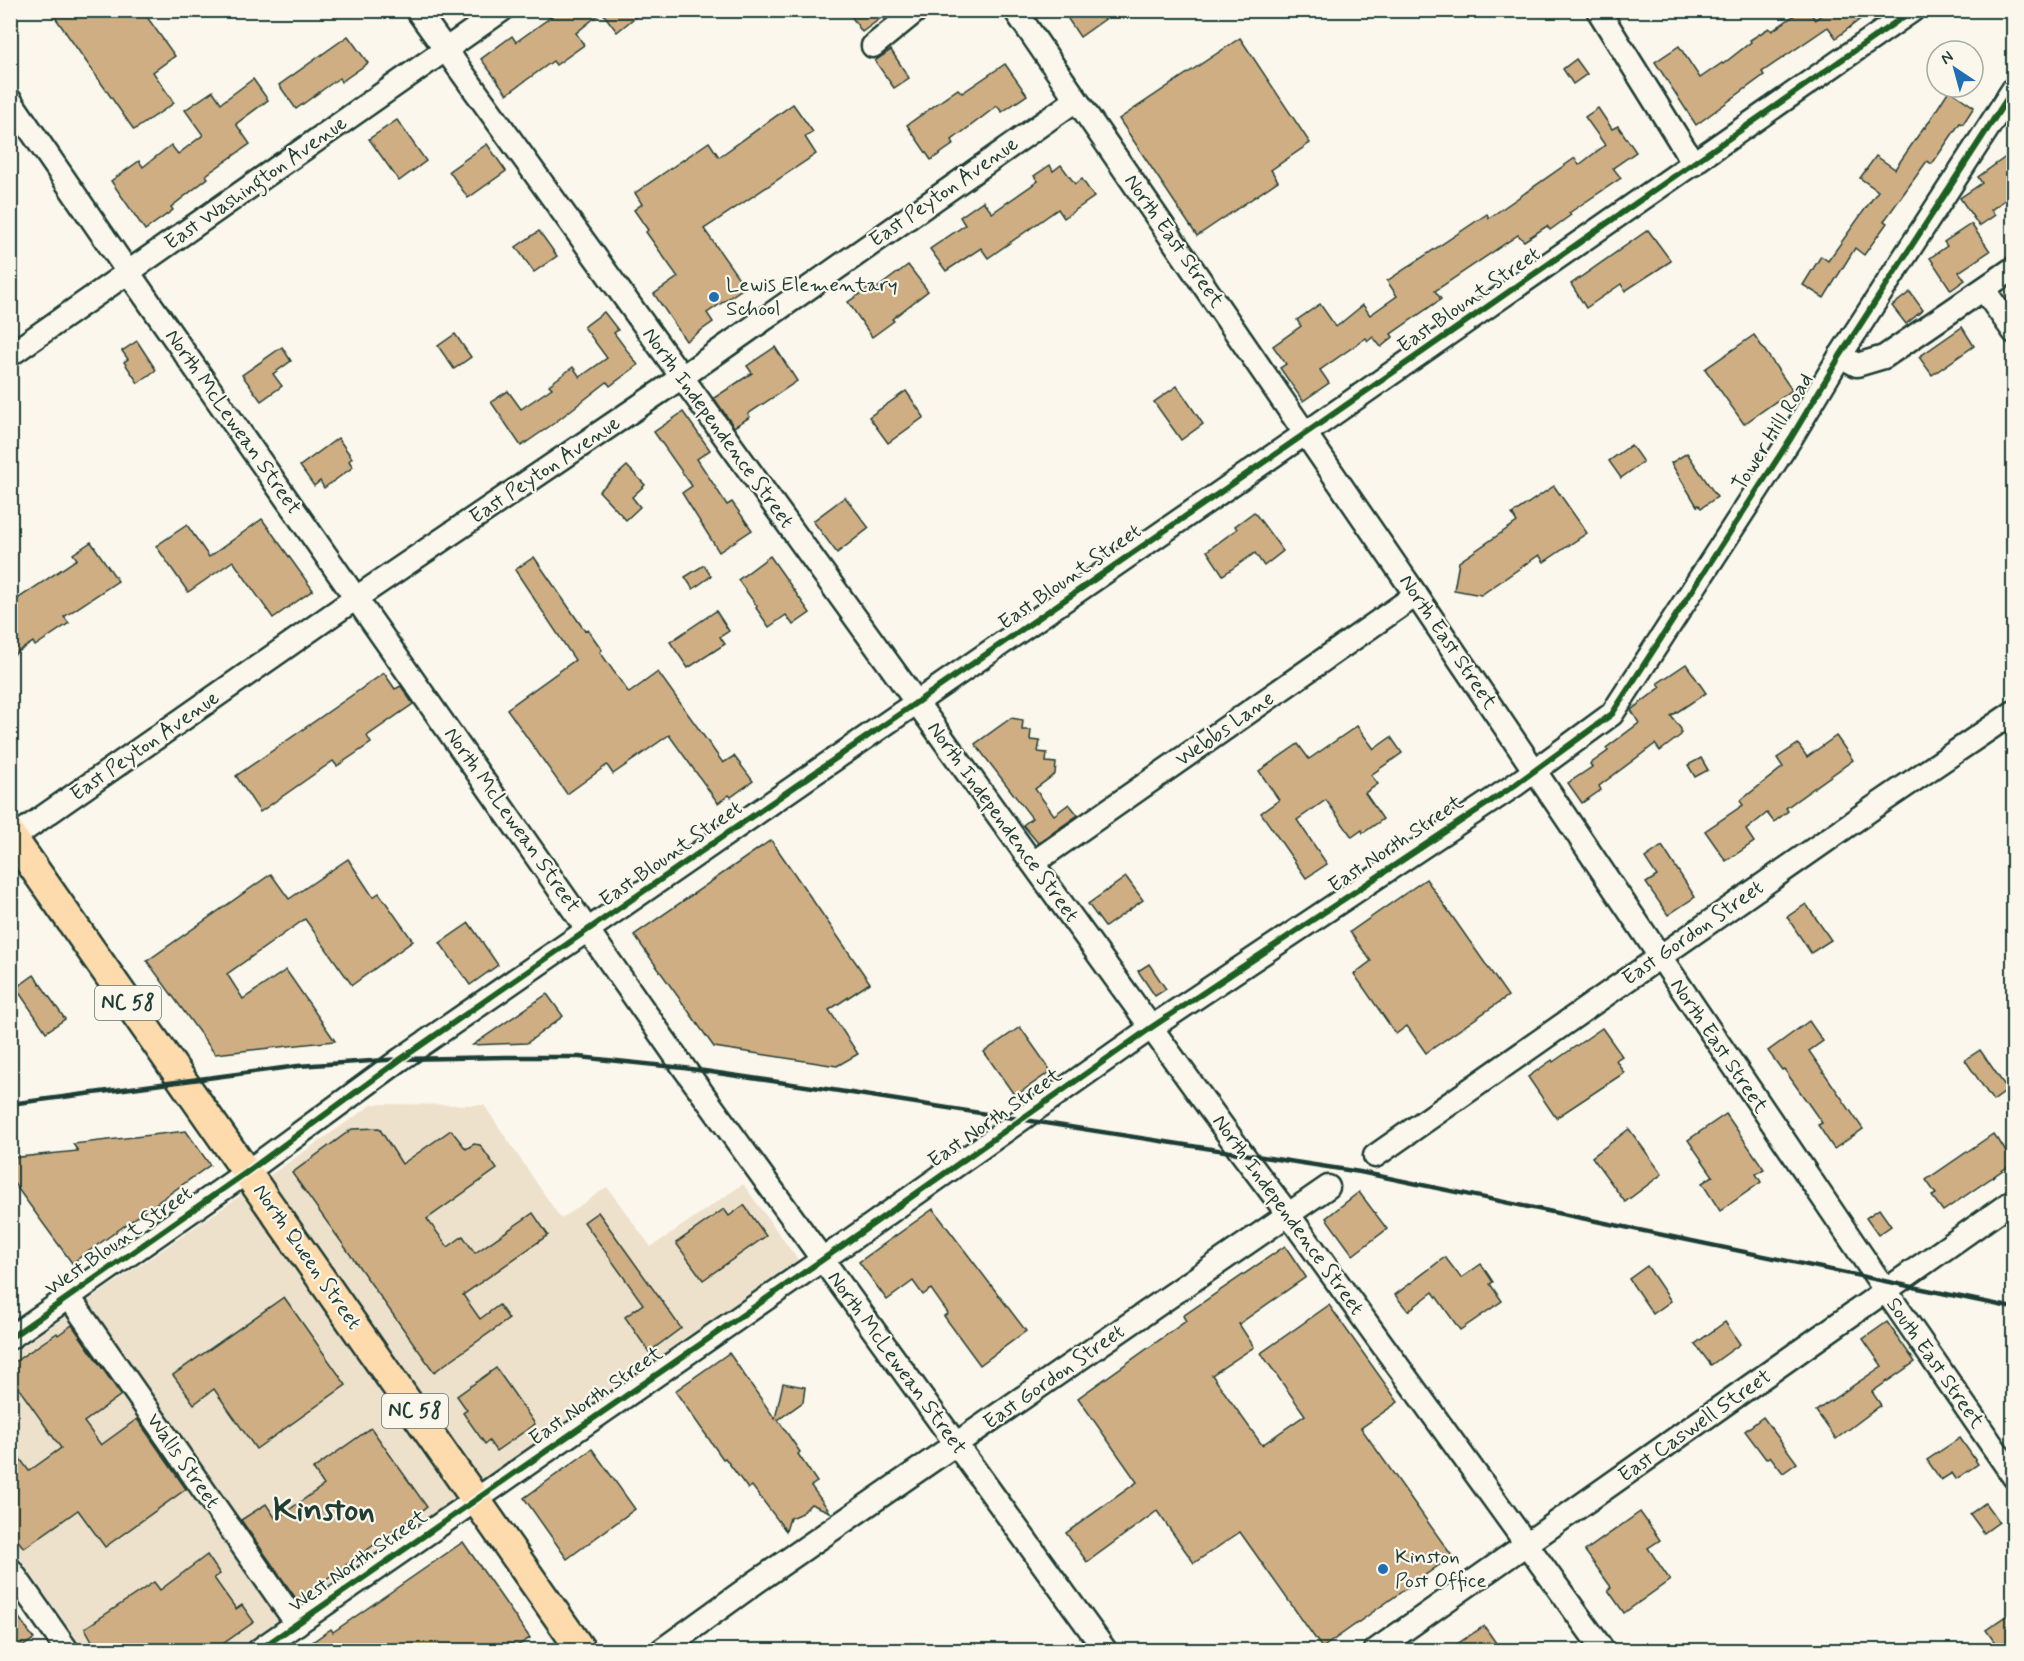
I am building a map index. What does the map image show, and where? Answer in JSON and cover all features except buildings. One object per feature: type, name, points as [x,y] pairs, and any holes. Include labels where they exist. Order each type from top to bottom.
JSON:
[{"type":"main road","name":"North Queen Street","points":[[12,838],[581,1650]]},
{"type":"street","name":"North Independence Street","points":[[417,10],[1603,1650]]},
{"type":"street","name":"East Washington Avenue","points":[[10,355],[502,10]]},
{"type":"street","points":[[873,46],[917,10]]},
{"type":"street","name":"North East Street","points":[[1015,10],[1535,770],[1881,1285]]},
{"type":"street","points":[[1598,10],[1694,164]]},
{"type":"street","name":"East Blount Street","points":[[247,1172],[401,1059],[1913,10]]},
{"type":"street","name":"Tower Hill Road","points":[[1535,770],[1612,714],[1791,438],[1840,356],[2013,88]]},
{"type":"street","name":"North McLewean Street","points":[[10,100],[684,1068],[1105,1650]]},
{"type":"street","name":"East Peyton Avenue","points":[[12,838],[356,598],[682,377],[1076,100]]},
{"type":"street","points":[[1840,356],[1857,365],[1884,357],[2013,268]]},
{"type":"street","points":[[1984,290],[2013,332]]},
{"type":"street","name":"Webbs Lane","points":[[1033,862],[1416,595]]},
{"type":"street","name":"East Gordon Street","points":[[1375,1156],[2013,712]]},
{"type":"street","name":"East North Street","points":[[477,1499],[1152,1028],[1535,770]]},
{"type":"street","name":"West Blount Street","points":[[10,1338],[247,1172]]},
{"type":"street","name":"East Gordon Street","points":[[662,1650],[756,1582],[1328,1187]]},
{"type":"street","name":"East Caswell Street","points":[[1376,1650],[1526,1545],[1881,1285],[2013,1200]]},
{"type":"street","name":"South East Street","points":[[1881,1285],[2013,1477]]},
{"type":"street","name":"Walls Street","points":[[69,1297],[297,1624]]},
{"type":"street","name":"West North Street","points":[[259,1650],[477,1499]]},
{"type":"street","points":[[10,1569],[67,1650]]},
{"type":"shaded area","points":[[373,1104],[484,1105],[561,1219],[607,1187],[651,1247],[743,1184],[798,1260],[235,1650],[84,1650],[11,1546],[10,1355]]},
{"type":"railway","points":[[10,1104],[298,1066],[401,1059],[579,1057],[684,1068],[1360,1172],[2014,1308]]},
{"type":"cycle path","points":[[10,1338],[247,1172],[401,1059],[1913,10]]},
{"type":"cycle path","points":[[259,1650],[822,1260],[1152,1027],[1515,785],[1612,714],[2014,88]]},
{"type":"place","name":"Lewis Elementary School","points":[[714,297]]},
{"type":"place","name":"Kinston Post Office","points":[[1383,1569]]},
{"type":"district","name":"Kinston","points":[[324,1511]]}]
